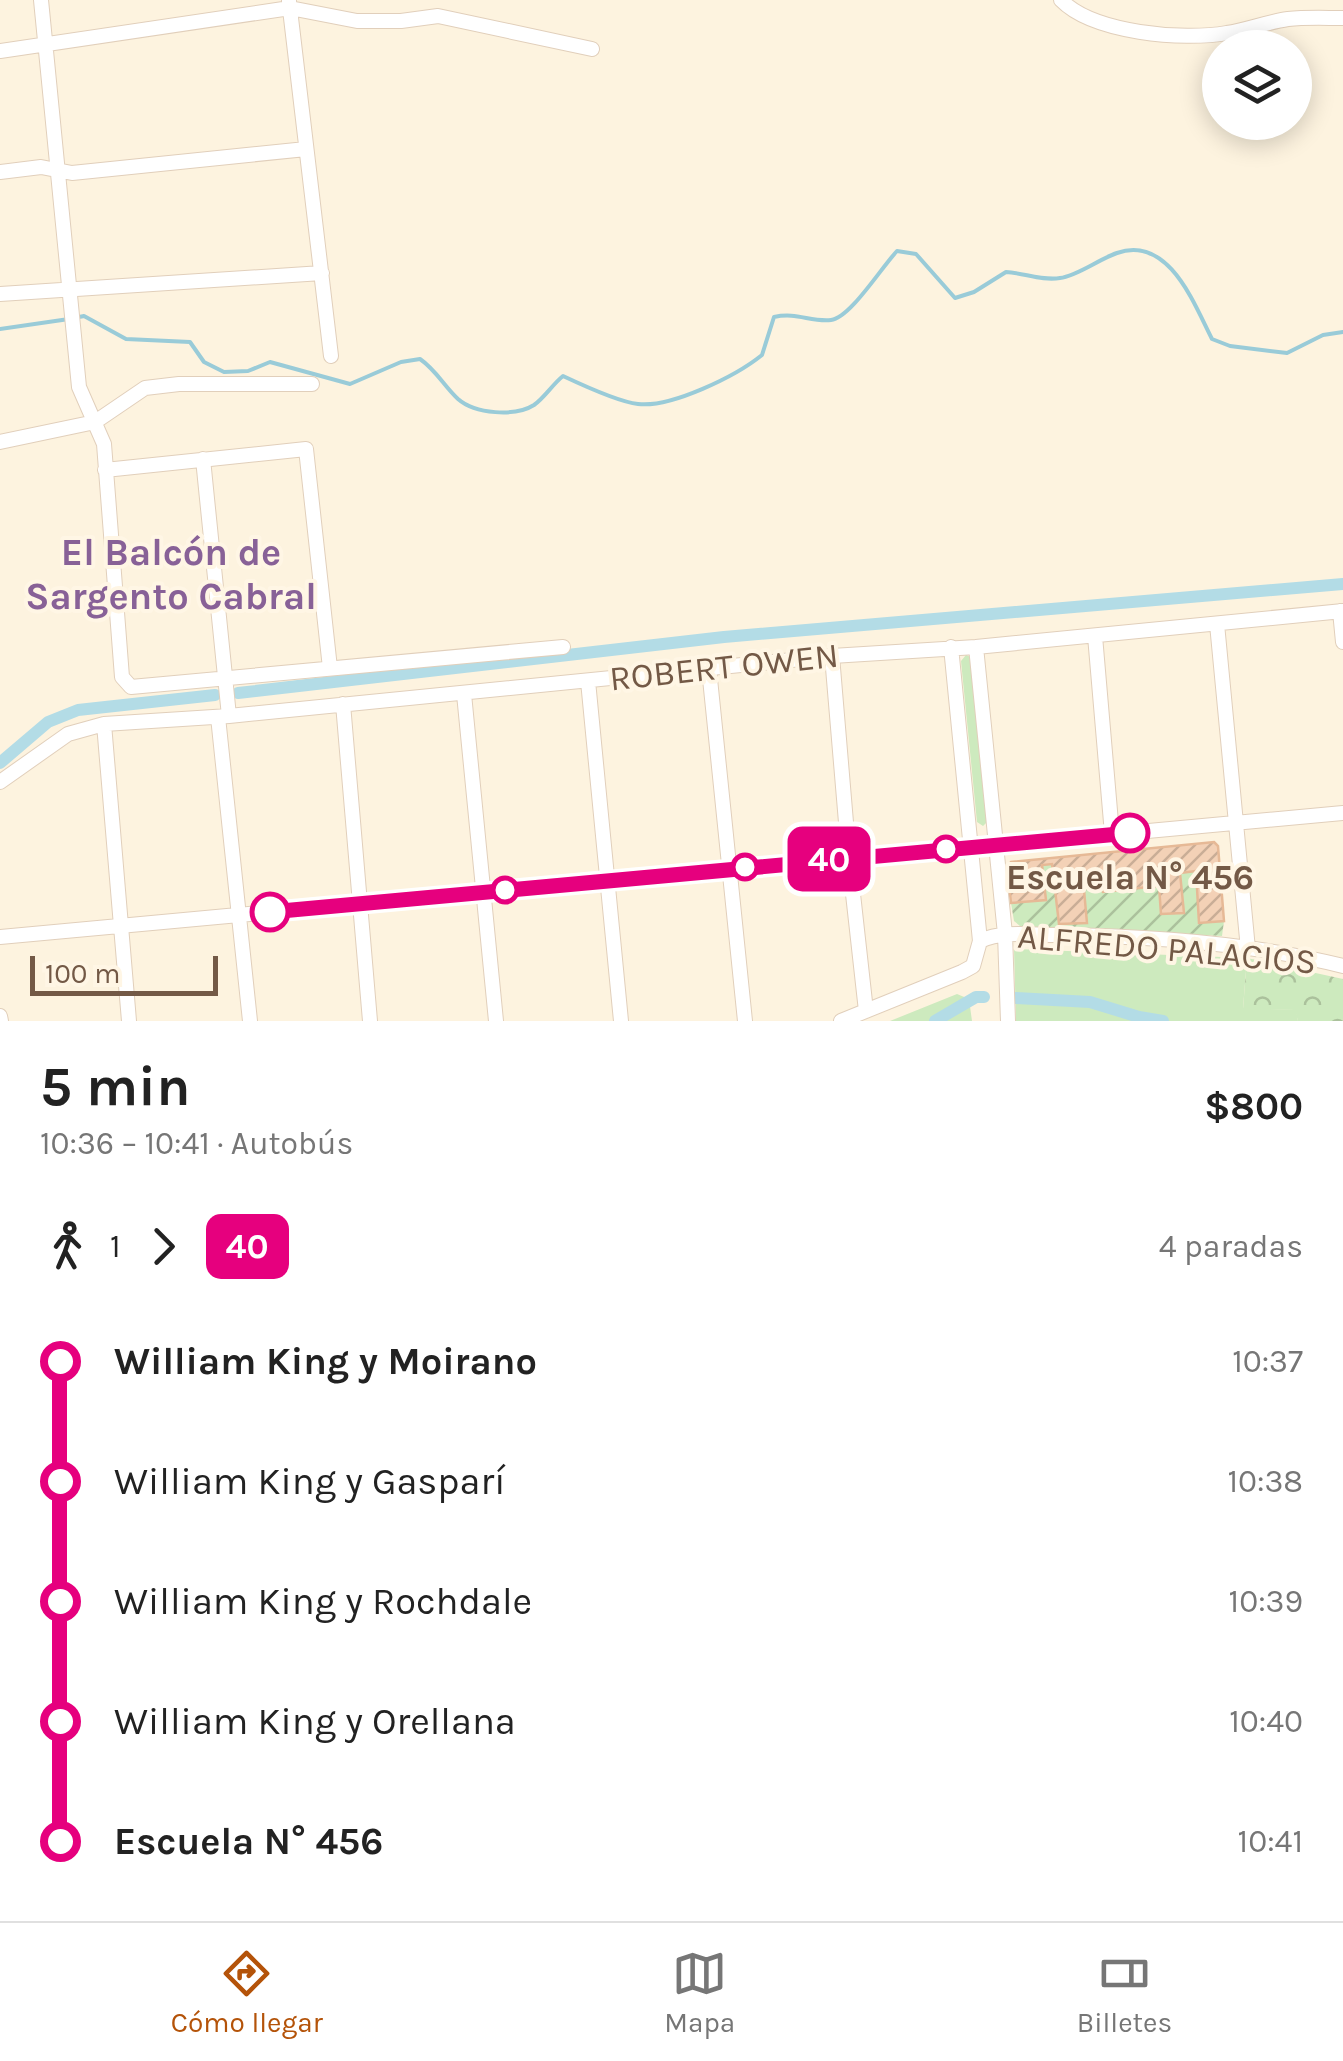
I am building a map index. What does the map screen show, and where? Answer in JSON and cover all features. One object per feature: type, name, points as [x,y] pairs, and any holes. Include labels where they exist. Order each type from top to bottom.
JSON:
[{"type":"street","points":[[41,0],[79,387],[104,444],[122,678],[130,686],[226,680],[562,647]]},
{"type":"street","points":[[1062,0],[1090,19],[1162,34],[1224,34],[1290,19],[1343,18]]},
{"type":"street","points":[[290,4],[330,356]]},
{"type":"street","points":[[0,51],[290,4],[357,21],[402,22],[438,16],[592,49]]},
{"type":"street","points":[[0,172],[56,168],[72,172],[306,149]]},
{"type":"street","points":[[0,294],[70,294],[322,273]]},
{"type":"street","points":[[0,442],[95,422],[145,388],[179,384],[312,384]]},
{"type":"street","points":[[105,470],[306,450],[330,668]]},
{"type":"street","points":[[203,459],[226,680],[224,716],[250,1021]]},
{"type":"street","points":[[1342,611],[1343,642]]},
{"type":"street","name":"ROBERT OWEN","points":[[0,782],[68,734],[104,724],[1342,611]]},
{"type":"street","points":[[1216,624],[1248,949]]},
{"type":"street","points":[[1095,636],[1112,834]]},
{"type":"street","points":[[976,647],[1006,934],[1008,1021]]},
{"type":"street","points":[[951,648],[980,941]]},
{"type":"street","points":[[832,656],[866,1011]]},
{"type":"street","points":[[709,669],[744,1021]]},
{"type":"street","points":[[588,681],[621,1021]]},
{"type":"street","points":[[464,694],[496,1021]]},
{"type":"street","points":[[343,704],[370,1021]]},
{"type":"street","points":[[104,724],[128,1021]]},
{"type":"street","points":[[0,937],[1343,812]]},
{"type":"street","name":"ALFREDO PALACIOS","points":[[841,1021],[972,966],[980,941],[1006,934],[1088,935],[1248,949],[1288,953],[1343,966]]},
{"type":"green space","points":[[966,655],[971,657],[988,821],[983,826],[977,822],[961,661]]},
{"type":"green space","points":[[1052,864],[1059,924],[1087,922],[1083,879],[1101,878],[1104,892],[1159,886],[1161,914],[1184,912],[1180,873],[1196,871],[1199,922],[1224,921],[1222,936],[1020,926],[1014,921],[1011,903],[1045,899],[1042,865]]},
{"type":"green space","points":[[1014,949],[1247,958],[1243,1008],[1296,1010],[1298,1021],[1016,1021]]},
{"type":"green space","points":[[1247,958],[1343,979],[1343,1021],[1298,1021],[1295,1010],[1243,1009]]},
{"type":"green space","points":[[957,994],[969,999],[972,1021],[890,1021]]},
{"type":"building","points":[[1214,842],[1218,846],[1224,921],[1199,923],[1196,871],[1180,873],[1184,913],[1161,914],[1159,886],[1103,892],[1101,878],[1083,879],[1087,923],[1059,924],[1052,864],[1042,865],[1046,900],[1011,903],[1007,867],[1011,862]]},
{"type":"waterway","points":[[79,317],[84,316],[126,339],[190,342],[204,362],[224,372],[248,371],[270,362],[350,384],[401,362],[420,359],[465,404],[485,411],[506,412],[534,405],[563,376],[638,404],[668,401],[703,389],[762,355],[774,317],[839,317],[897,251],[916,254],[955,298],[974,292],[1006,272],[1060,278],[1117,253],[1135,250],[1151,254],[1177,276],[1212,339],[1230,346],[1287,353],[1323,335],[1343,332]]},
{"type":"waterway","points":[[0,329],[69,319]]},
{"type":"waterway","points":[[238,693],[724,637],[1343,584]]},
{"type":"waterway","points":[[0,763],[48,722],[78,710],[215,695]]},
{"type":"waterway","points":[[935,1021],[976,997],[984,997]]},
{"type":"waterway","points":[[1016,998],[1090,1002],[1163,1021]]},
{"type":"bus line","name":"40","points":[[270,912],[1130,833]]},
{"type":"place","name":"Escuela N° 456","points":[[1130,833]]},
{"type":"district","name":"El Balcón de Sargento Cabral","points":[[171,574]]}]
